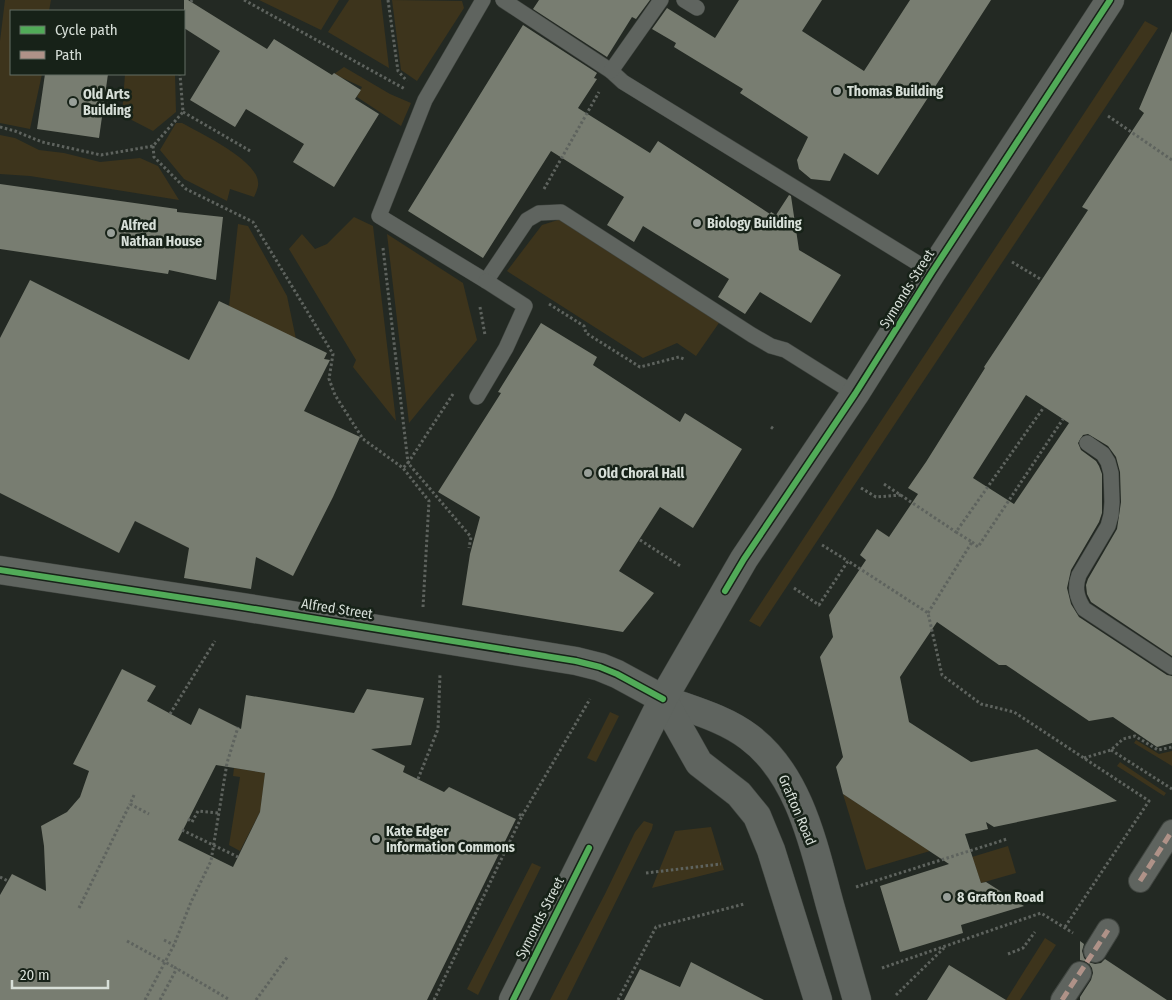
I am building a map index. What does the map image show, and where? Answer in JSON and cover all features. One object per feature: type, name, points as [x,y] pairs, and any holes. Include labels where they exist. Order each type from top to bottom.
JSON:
[{"type":"main road","name":"Symonds Street","points":[[513,1000],[663,699],[744,558],[855,394],[932,272],[1110,0]]},
{"type":"main road","name":"Alfred Street","points":[[0,570],[246,607],[576,661],[600,667],[617,674],[663,699]]},
{"type":"main road","points":[[663,699],[700,763],[739,794],[757,816],[771,850],[818,1000]]},
{"type":"main road","name":"Grafton Road","points":[[663,699],[723,720],[750,737],[770,757],[787,779],[814,850],[857,1000]]},
{"type":"street","points":[[1140,881],[1172,831]]},
{"type":"street","points":[[1062,1000],[1080,973]]},
{"type":"lane","points":[[476,397],[506,348],[525,306],[379,216],[425,100],[483,0]]},
{"type":"lane","points":[[503,0],[611,71],[622,82],[932,272]]},
{"type":"lane","points":[[611,71],[661,0]]},
{"type":"lane","points":[[486,281],[527,220],[539,214],[561,212],[752,335],[771,346],[785,350],[855,394]]},
{"type":"lane","points":[[1087,443],[1103,454],[1108,462],[1111,473],[1112,502],[1108,526],[1076,582],[1079,600],[1084,609],[1172,667]]},
{"type":"path","points":[[244,0],[425,100]]},
{"type":"path","points":[[388,0],[398,71],[425,100]]},
{"type":"path","points":[[527,220],[611,71]]},
{"type":"path","points":[[0,127],[16,131],[42,142],[101,155],[153,146],[184,112],[180,75]]},
{"type":"path","points":[[184,112],[252,152]]},
{"type":"path","points":[[1108,116],[1172,160]]},
{"type":"path","points":[[153,146],[154,156],[186,189],[253,222],[333,354],[329,379],[335,396],[363,439],[403,468],[429,501],[422,613]]},
{"type":"path","points":[[379,216],[408,463],[471,537],[469,548]]},
{"type":"path","points":[[1012,262],[1042,280]]},
{"type":"path","points":[[486,281],[478,295],[486,342]]},
{"type":"path","points":[[525,306],[549,304],[584,326],[586,333],[640,368],[679,358],[684,359]]},
{"type":"path","points":[[403,468],[455,391]]},
{"type":"path","points":[[956,532],[1044,407]]},
{"type":"path","points":[[884,484],[978,547],[1063,419]]},
{"type":"path","points":[[771,427],[775,430]]},
{"type":"path","points":[[861,488],[876,497],[902,495]]},
{"type":"path","points":[[640,540],[682,567]]},
{"type":"path","points":[[928,613],[972,542]]},
{"type":"path","points":[[822,545],[928,613],[942,675],[981,704],[1014,712],[1149,801],[1065,927]]},
{"type":"path","points":[[794,588],[820,604],[848,561]]},
{"type":"path","points":[[170,714],[215,641]]},
{"type":"path","points":[[418,779],[438,729],[440,674]]},
{"type":"path","points":[[434,1000],[522,816],[590,699]]},
{"type":"path","points":[[145,1000],[174,945],[191,902],[211,861],[227,764],[238,727]]},
{"type":"path","points":[[1084,758],[1111,750],[1123,738],[1135,736],[1153,745],[1158,750],[1172,747]]},
{"type":"path","points":[[1111,750],[1172,789]]},
{"type":"path","points":[[79,908],[134,795]]},
{"type":"path","points":[[130,804],[149,814]]},
{"type":"path","points":[[188,819],[192,822],[198,811],[219,813]]},
{"type":"path","points":[[517,813],[522,816]]},
{"type":"path","points":[[182,830],[238,856]]},
{"type":"path","points":[[855,887],[1007,839]]},
{"type":"path","points":[[646,873],[721,864]]},
{"type":"path","points":[[0,877],[8,881]]},
{"type":"path","points":[[618,1000],[656,927],[744,904]]},
{"type":"path","points":[[882,968],[1041,913],[1065,927],[1100,943]]},
{"type":"path","points":[[1008,954],[1023,948],[1035,932]]},
{"type":"path","points":[[164,940],[174,945]]},
{"type":"path","points":[[127,942],[175,967],[230,1000]]},
{"type":"path","points":[[896,995],[945,947]]},
{"type":"path","points":[[256,1000],[288,956]]},
{"type":"path","points":[[160,1000],[175,967]]},
{"type":"shaded area","points":[[5,0],[51,0],[49,10],[10,10],[10,75],[42,75],[30,129],[0,123],[0,41]]},
{"type":"shaded area","points":[[259,0],[339,0],[321,30]]},
{"type":"shaded area","points":[[349,0],[381,0],[389,68],[328,32]]},
{"type":"shaded area","points":[[392,0],[462,1],[464,8],[417,81],[401,70]]},
{"type":"shaded area","points":[[1145,21],[1158,28],[760,627],[749,621]]},
{"type":"shaded area","points":[[344,67],[390,94],[411,103],[401,126],[357,97],[362,87],[334,74]]},
{"type":"shaded area","points":[[125,75],[175,75],[176,112],[153,131],[122,115]]},
{"type":"shaded area","points":[[176,123],[182,123],[214,140],[248,165],[258,182],[254,197],[230,189],[227,201],[184,179],[160,150]]},
{"type":"shaded area","points":[[0,135],[15,138],[39,150],[64,153],[100,162],[140,158],[158,166],[179,200],[30,176],[0,174]]},
{"type":"shaded area","points":[[354,217],[373,226],[396,421],[353,367],[356,360],[289,249],[302,234],[315,249],[327,244]]},
{"type":"shaded area","points":[[561,219],[721,320],[696,356],[677,343],[643,358],[507,271],[542,225]]},
{"type":"shaded area","points":[[238,224],[248,226],[287,296],[296,339],[229,306]]},
{"type":"shaded area","points":[[387,234],[463,283],[477,340],[409,423]]},
{"type":"shaded area","points":[[610,712],[619,716],[596,762],[587,758]]},
{"type":"shaded area","points":[[1136,740],[1159,754],[1172,751],[1172,766],[1134,743]]},
{"type":"shaded area","points":[[1120,762],[1166,793],[1164,796],[1117,766]]},
{"type":"shaded area","points":[[234,768],[265,773],[261,806],[263,806],[240,851],[229,845],[240,777],[233,776]]},
{"type":"shaded area","points":[[843,794],[930,851],[866,870]]},
{"type":"shaded area","points":[[644,821],[653,824],[652,829],[567,1000],[550,1000],[635,832]]},
{"type":"shaded area","points":[[711,827],[724,870],[652,888],[675,831]]},
{"type":"shaded area","points":[[1008,846],[1016,873],[981,883],[972,857]]},
{"type":"shaded area","points":[[532,863],[541,867],[478,995],[467,989]]},
{"type":"shaded area","points":[[1045,938],[1056,945],[1020,1000],[1006,1000]]},
{"type":"building","points":[[184,0],[188,0],[267,49],[274,39],[332,75],[334,73],[361,90],[355,99],[379,114],[334,187],[293,162],[304,144],[246,109],[235,127],[190,100],[220,51],[185,29]]},
{"type":"building","points":[[539,0],[650,0],[636,19],[632,17],[607,57],[533,9]]},
{"type":"building","name":"Thomas Building","points":[[739,0],[822,0],[802,31],[864,71],[910,0],[991,0],[878,175],[844,153],[830,181],[811,179],[799,169],[797,160],[808,137],[740,93],[743,89],[674,47],[676,43],[652,29],[667,8],[715,38]]},
{"type":"building","points":[[523,25],[597,73],[594,78],[597,79],[578,108],[650,153],[658,141],[770,214],[771,212],[776,215],[789,195],[791,196],[799,250],[841,275],[811,323],[760,292],[745,314],[718,297],[729,279],[643,226],[634,242],[607,225],[624,197],[551,151],[483,258],[408,211]]},
{"type":"building","points":[[1172,31],[1172,656],[1091,602],[1087,594],[1086,585],[1088,579],[1117,529],[1121,502],[1120,472],[1116,457],[1108,446],[1088,434],[1083,435],[1078,443],[1081,450],[1096,461],[1102,474],[1102,513],[1099,522],[1071,570],[1067,588],[1071,604],[1079,617],[1167,675],[1172,676],[1172,743],[1157,747],[1113,717],[1089,721],[1006,665],[999,665],[937,622],[900,677],[909,722],[971,762],[1037,749],[1117,801],[994,827],[986,822],[988,829],[965,834],[981,883],[986,882],[1024,906],[961,925],[963,933],[900,952],[880,886],[949,864],[843,794],[836,767],[843,757],[820,657],[833,637],[829,615],[866,560],[860,555],[877,529],[889,537],[918,494],[908,488],[984,367],[1088,210],[1082,207],[1144,113],[1139,109]],"holes":[[[1026,395],[1069,423],[1014,504],[973,478]]]},
{"type":"building","name":"Old Arts Building","points":[[45,75],[108,75],[99,138],[37,129]]},
{"type":"building","name":"Alfred Nathan House","points":[[0,184],[177,209],[177,212],[223,217],[216,280],[169,270],[168,274],[0,249]]},
{"type":"building","points":[[30,280],[189,360],[219,301],[327,353],[324,359],[330,360],[304,411],[360,437],[333,497],[293,576],[256,557],[251,589],[184,578],[189,548],[135,521],[119,553],[0,493],[0,338]]},
{"type":"building","name":"Old Choral Hall","points":[[541,323],[597,357],[593,365],[680,422],[685,413],[742,449],[693,528],[660,507],[619,571],[654,593],[623,632],[462,605],[470,554],[480,517],[438,492],[501,393],[498,392]]},
{"type":"building","points":[[122,669],[156,686],[147,701],[191,725],[199,708],[241,729],[246,695],[354,713],[367,689],[424,698],[411,745],[371,749],[405,766],[403,772],[444,792],[449,787],[516,819],[427,1000],[0,1000],[0,895],[12,874],[46,891],[41,826],[67,812],[80,797],[89,771],[73,764]],"holes":[[[216,765],[265,773],[260,812],[233,867],[178,840]]]},
{"type":"building","points":[[1080,941],[1084,944],[1082,951],[1084,958],[1088,962],[1080,960]]},
{"type":"building","points":[[1105,959],[1167,1000],[1080,1000],[1093,973],[1088,962],[1101,963]]},
{"type":"building","points":[[691,962],[764,1000],[624,1000],[640,969],[680,987]]},
{"type":"building","points":[[949,965],[1006,1000],[927,1000]]},
{"type":"marked path","points":[[1140,881],[1172,831]]},
{"type":"marked path","points":[[1062,1000],[1108,930]]},
{"type":"cycle path","points":[[725,591],[744,559],[855,394],[932,272],[1110,0]]},
{"type":"cycle path","points":[[0,570],[576,661],[600,667],[617,674],[663,699]]},
{"type":"cycle path","points":[[513,1000],[589,848]]},
{"type":"place","name":"Thomas Building","points":[[837,91]]},
{"type":"place","name":"Old Arts Building","points":[[73,102]]},
{"type":"place","name":"Biology Building","points":[[697,223]]},
{"type":"place","name":"Alfred Nathan House","points":[[111,233]]},
{"type":"place","name":"Old Choral Hall","points":[[588,473]]},
{"type":"place","name":"Kate Edger Information Commons","points":[[376,839]]},
{"type":"place","name":"8 Grafton Road","points":[[947,897]]}]
